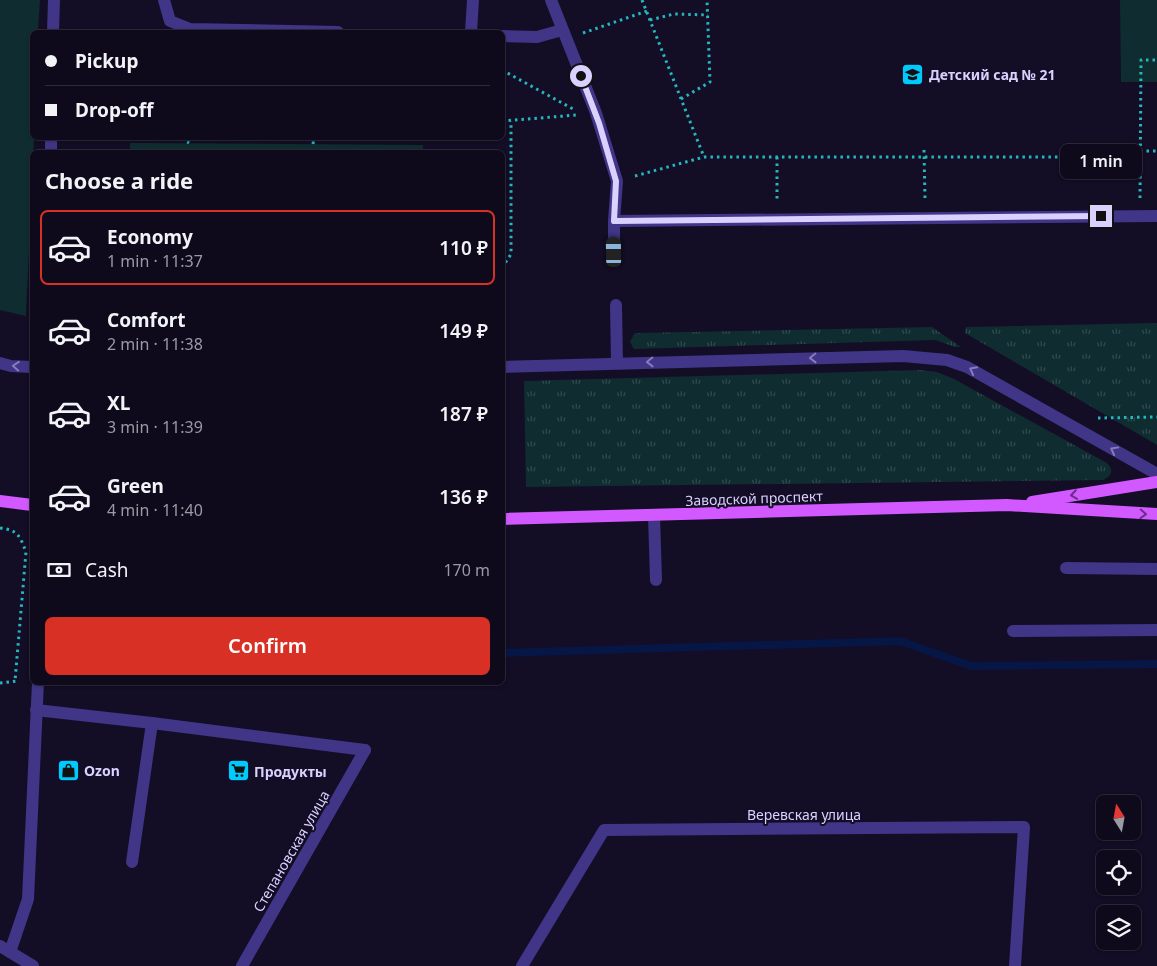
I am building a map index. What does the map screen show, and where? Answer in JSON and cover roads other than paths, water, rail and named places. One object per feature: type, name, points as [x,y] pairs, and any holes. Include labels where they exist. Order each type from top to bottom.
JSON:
[{"type":"main road","name":"Заводской проспект","points":[[1007,505],[1157,482]]},
{"type":"main road","points":[[0,500],[30,504]]},
{"type":"main road","name":"Заводской проспект","points":[[505,519],[1007,505],[1157,514]]},
{"type":"street","points":[[53,30],[54,0]]},
{"type":"street","points":[[164,0],[170,22],[190,29],[239,30]]},
{"type":"street","points":[[471,30],[474,0]]},
{"type":"street","points":[[551,0],[596,113],[616,181],[614,252]]},
{"type":"street","points":[[505,36],[564,35]]},
{"type":"street","points":[[614,221],[1157,216]]},
{"type":"street","points":[[616,305],[617,363]]},
{"type":"street","points":[[505,367],[903,356],[947,360],[967,367],[1157,474]]},
{"type":"street","points":[[0,363],[11,366],[30,367]]},
{"type":"street","points":[[654,516],[656,580]]},
{"type":"street","points":[[1066,568],[1157,569]]},
{"type":"street","points":[[1013,631],[1157,630]]},
{"type":"street","points":[[33,966],[5,949],[28,898],[38,685]]},
{"type":"street","points":[[36,710],[152,723],[132,862]]},
{"type":"street","name":"Степановская улица","points":[[152,723],[366,750],[242,966]]},
{"type":"street","name":"Веревская улица","points":[[522,966],[604,830],[1024,827],[1015,966]]},
{"type":"waterway","points":[[505,653],[900,641],[971,666],[1157,664]]},
{"type":"place","name":"Детский сад № 21","points":[[913,74]]},
{"type":"place","name":"Ozon","points":[[68,770]]},
{"type":"place","name":"Продукты","points":[[238,771]]}]
